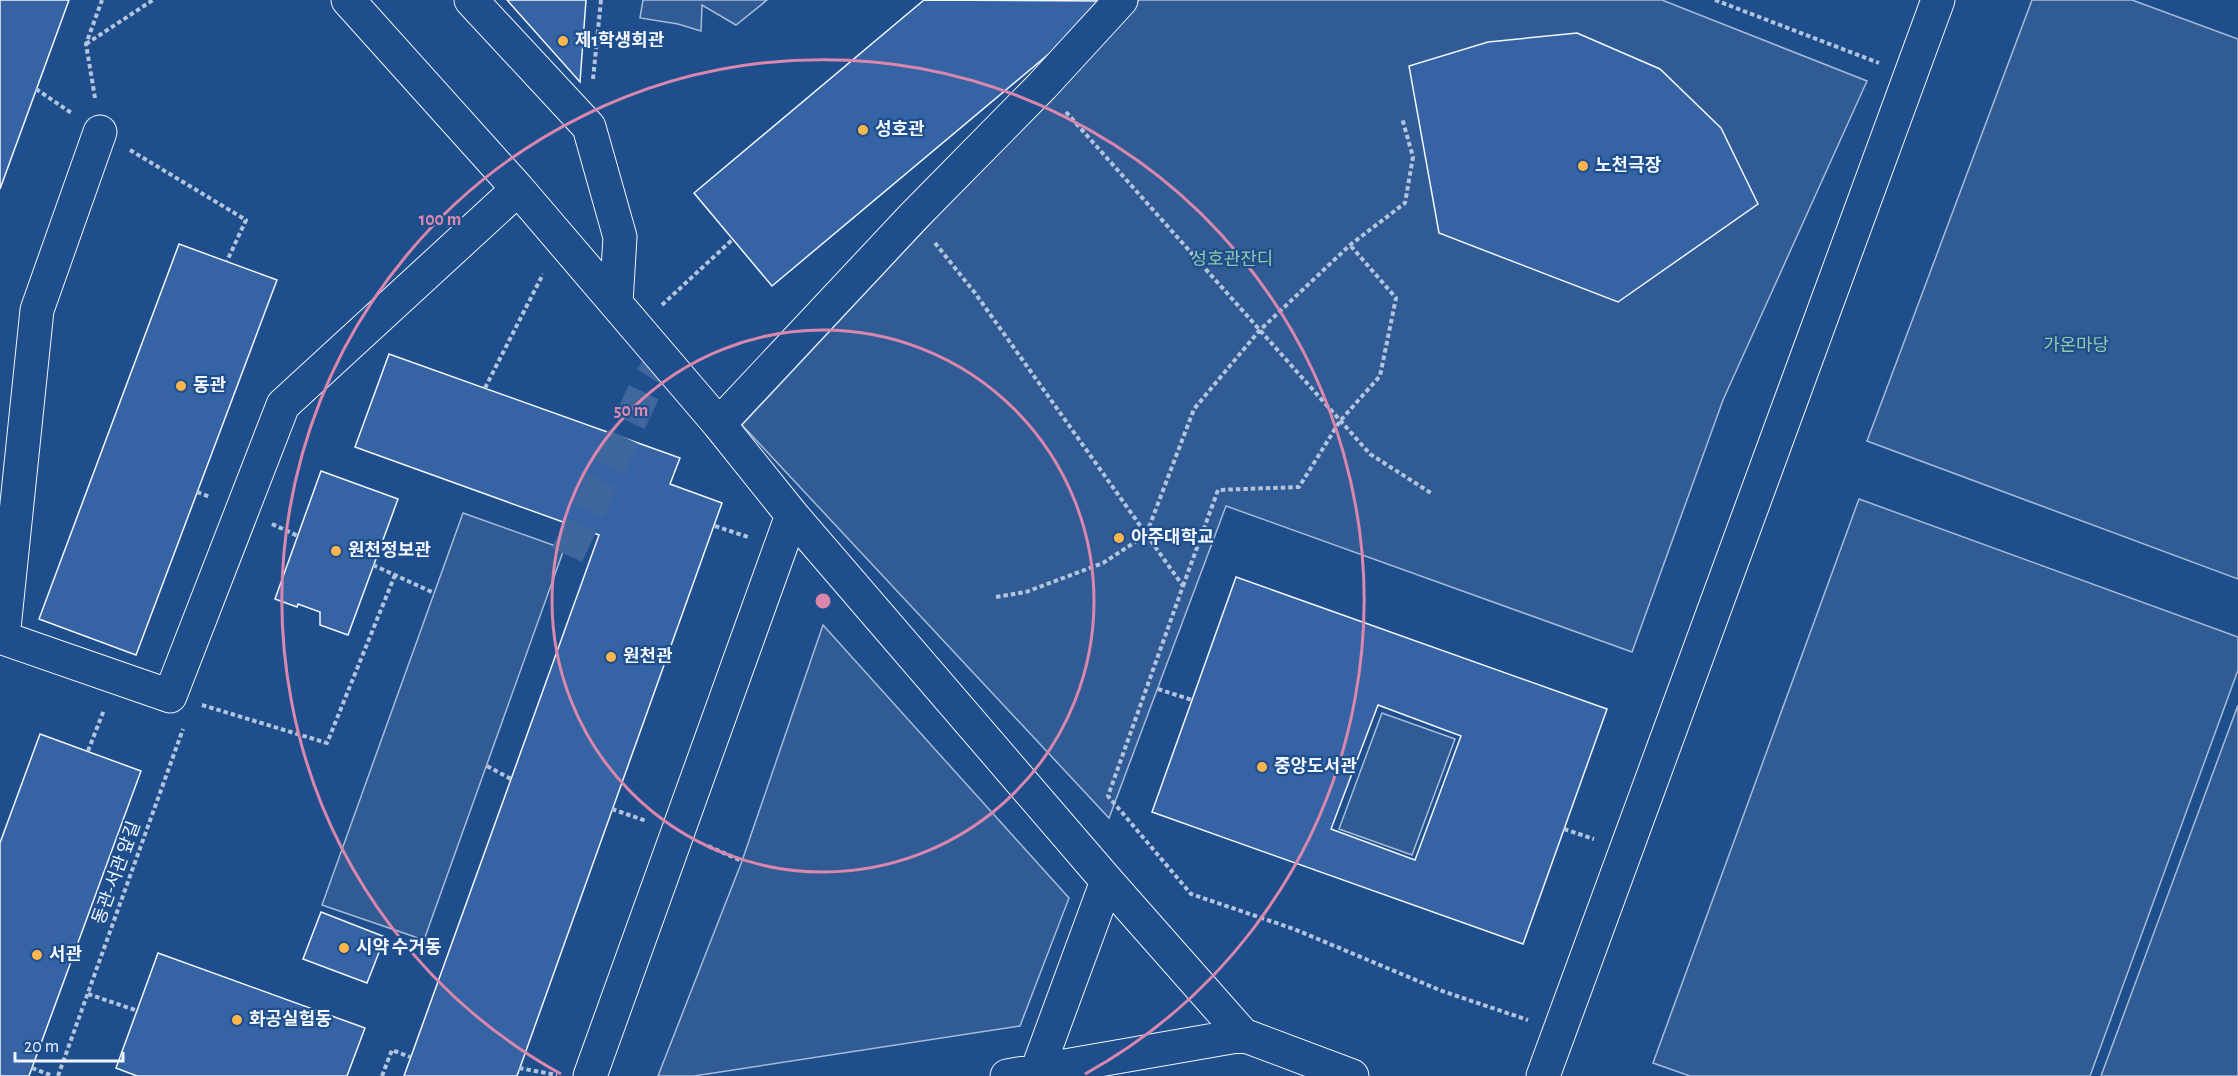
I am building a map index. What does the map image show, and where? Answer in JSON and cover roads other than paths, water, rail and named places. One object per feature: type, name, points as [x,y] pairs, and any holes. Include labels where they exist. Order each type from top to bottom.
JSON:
[{"type":"lane","points":[[348,0],[518,189],[719,424],[792,516],[1243,1035],[1352,1076]]},
{"type":"lane","points":[[471,0],[589,127],[620,237],[615,303]]},
{"type":"lane","points":[[719,424],[913,217],[1042,86],[1121,0]]},
{"type":"lane","points":[[1543,1076],[1938,0]]},
{"type":"lane","points":[[100,132],[37,310],[1,642],[181,699],[283,405],[518,189]]},
{"type":"lane","points":[[590,1076],[792,516]]},
{"type":"lane","points":[[1022,1074],[1107,881]]},
{"type":"lane","points":[[1022,1074],[1243,1035]]},
{"type":"tunnel","points":[[567,555],[647,385],[663,359]]},
{"type":"place","name":"제1학생회관","points":[[563,41]]},
{"type":"place","name":"성호관","points":[[863,130]]},
{"type":"place","name":"노천극장","points":[[1583,166]]},
{"type":"place","name":"동관","points":[[181,386]]},
{"type":"place","name":"아주대학교","points":[[1119,538]]},
{"type":"place","name":"원천정보관","points":[[336,551]]},
{"type":"place","name":"원천관","points":[[611,657]]},
{"type":"place","name":"중앙도서관","points":[[1262,767]]},
{"type":"place","name":"시약 수거동","points":[[344,948]]},
{"type":"place","name":"서관","points":[[37,955]]},
{"type":"place","name":"화공실험동","points":[[237,1020]]},
{"type":"park label","name":"성호관잔디","points":[[1232,260]]},
{"type":"park label","name":"가온마당","points":[[2076,346]]}]
